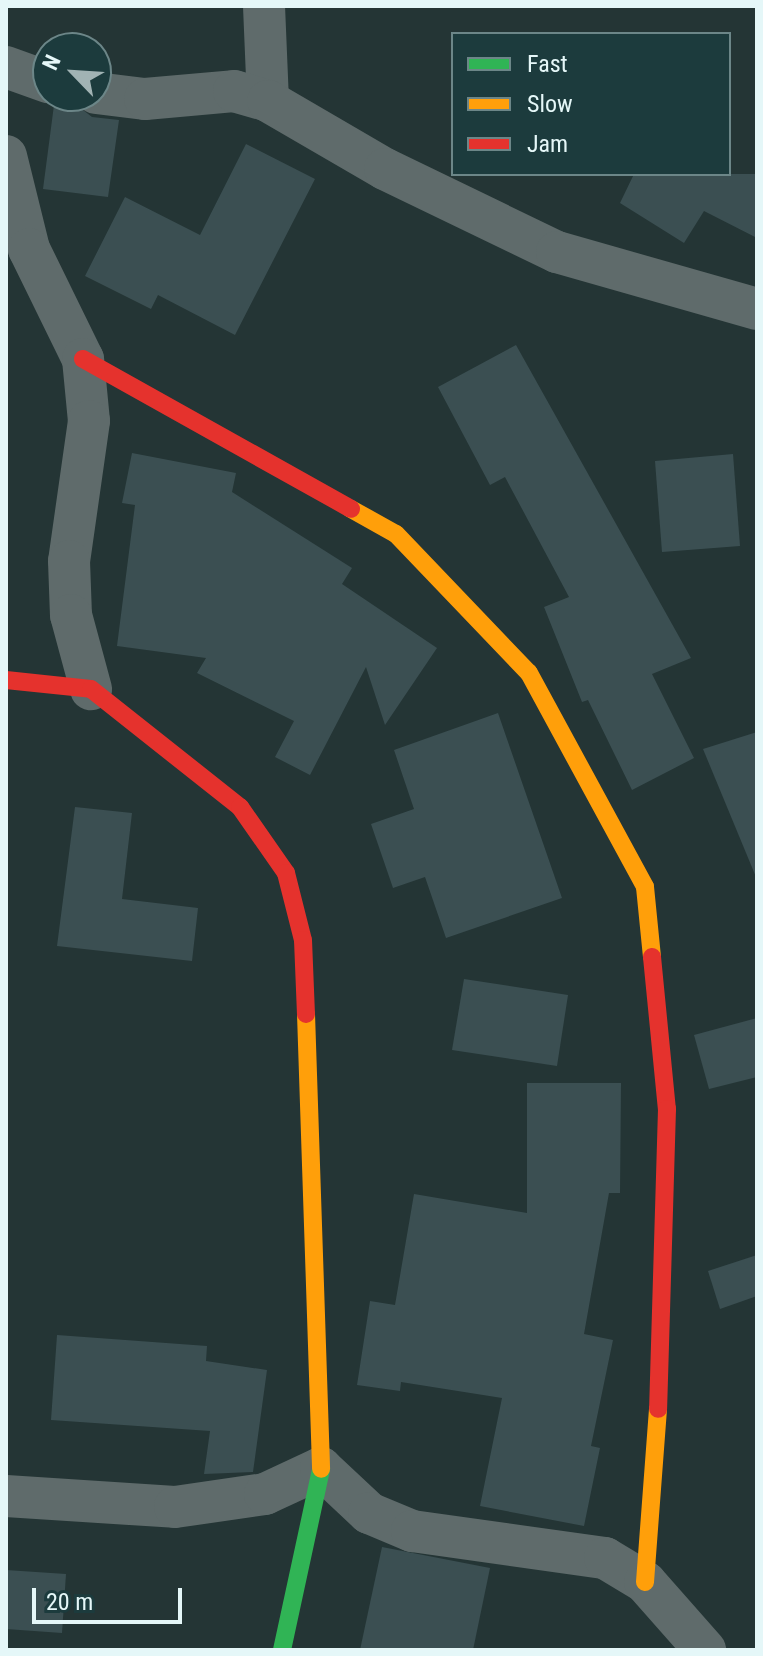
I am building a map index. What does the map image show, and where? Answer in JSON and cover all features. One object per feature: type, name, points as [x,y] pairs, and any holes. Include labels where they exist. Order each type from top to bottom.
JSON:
[{"type":"street","points":[[264,6],[268,101]]},
{"type":"street","points":[[6,67],[32,76]]},
{"type":"street","points":[[112,95],[145,99],[234,91],[268,101],[385,169],[557,252],[757,309]]},
{"type":"street","points":[[6,156],[29,249],[83,359],[89,421],[69,575],[71,615],[91,689]]},
{"type":"street","points":[[83,359],[396,534],[529,673],[645,887],[667,1109],[662,1364],[645,1582]]},
{"type":"street","points":[[6,680],[91,689],[240,807],[286,873],[303,940],[321,1468],[282,1650]]},
{"type":"street","points":[[321,1468],[369,1513],[412,1531],[605,1558],[645,1582],[705,1650]]},
{"type":"street","points":[[6,1496],[175,1507],[265,1494],[321,1468]]},
{"type":"building","points":[[53,112],[86,112],[92,117],[119,120],[108,197],[43,189]]},
{"type":"building","points":[[246,144],[315,179],[235,335],[158,295],[151,309],[85,276],[125,197],[200,235]]},
{"type":"building","points":[[757,174],[757,238],[704,211],[684,243],[620,203],[633,176]]},
{"type":"building","points":[[516,345],[691,658],[652,674],[694,758],[632,790],[588,700],[582,702],[544,607],[569,597],[505,477],[490,485],[438,387]]},
{"type":"building","points":[[132,453],[236,473],[232,492],[352,568],[342,584],[437,648],[385,725],[366,667],[310,775],[275,757],[294,721],[197,673],[206,658],[117,646],[135,505],[122,503]]},
{"type":"building","points":[[733,454],[740,546],[662,552],[655,461]]},
{"type":"building","points":[[498,713],[562,898],[446,938],[425,877],[393,888],[371,824],[414,809],[394,750]]},
{"type":"building","points":[[757,732],[757,877],[756,877],[703,749]]},
{"type":"building","points":[[75,807],[132,813],[122,899],[198,908],[192,961],[57,946]]},
{"type":"building","points":[[464,979],[568,995],[557,1066],[452,1050]]},
{"type":"building","points":[[757,1018],[757,1077],[709,1089],[694,1035]]},
{"type":"building","points":[[527,1083],[621,1083],[620,1193],[609,1193],[584,1334],[613,1340],[591,1446],[600,1448],[584,1526],[480,1506],[502,1398],[401,1382],[400,1391],[357,1385],[370,1301],[395,1305],[414,1194],[527,1213]]},
{"type":"building","points":[[757,1255],[757,1296],[720,1309],[708,1271]]},
{"type":"building","points":[[57,1335],[207,1346],[206,1361],[267,1370],[253,1472],[204,1474],[210,1431],[51,1420]]},
{"type":"building","points":[[382,1547],[490,1568],[473,1650],[360,1650]]},
{"type":"building","points":[[6,1570],[66,1574],[62,1633],[6,1629]]},
{"type":"traffic: fast","points":[[282,1650],[321,1469]]},
{"type":"traffic: slow","points":[[351,509],[396,534],[529,673],[645,887],[652,957]]},
{"type":"traffic: slow","points":[[306,1014],[321,1469]]},
{"type":"traffic: slow","points":[[645,1582],[658,1409]]},
{"type":"traffic: jam","points":[[83,359],[351,509]]},
{"type":"traffic: jam","points":[[6,680],[91,689],[240,807],[286,873],[303,940],[306,1014]]},
{"type":"traffic: jam","points":[[652,957],[667,1109],[658,1409]]}]
